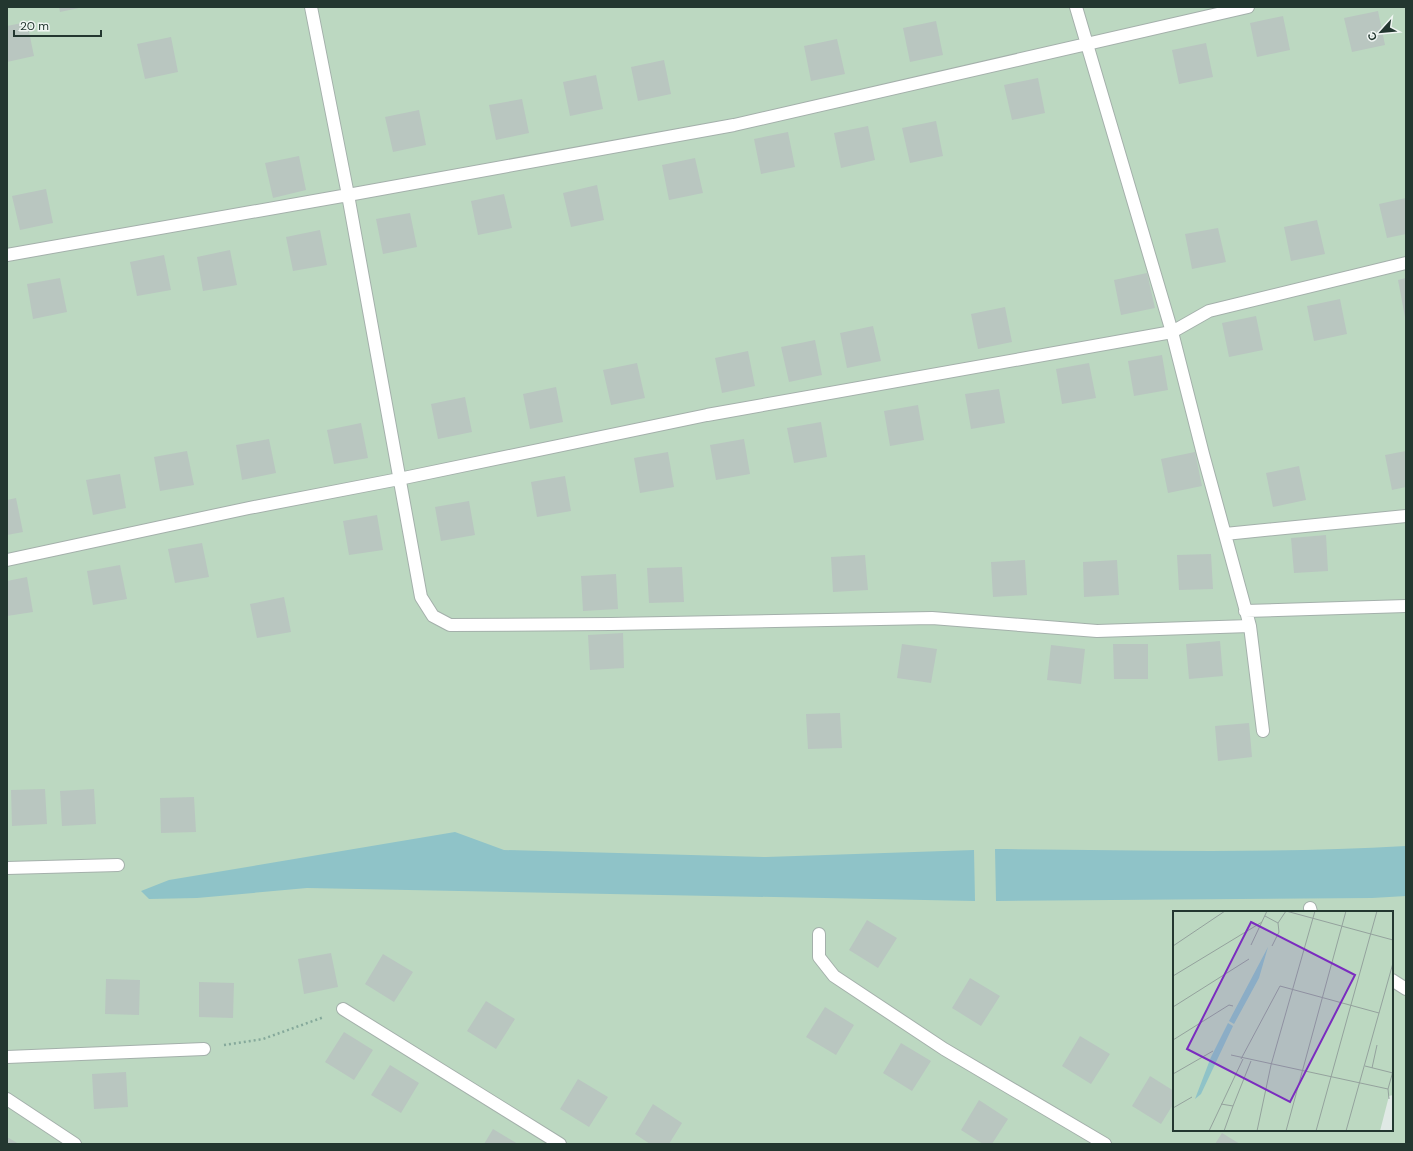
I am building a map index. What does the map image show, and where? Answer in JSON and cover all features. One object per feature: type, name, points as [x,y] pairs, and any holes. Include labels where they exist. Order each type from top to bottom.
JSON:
[{"type":"lane","points":[[311,7],[348,195],[421,597],[433,616],[450,625],[611,624],[932,618],[1097,631],[1250,626]]},
{"type":"lane","points":[[1076,7],[1172,332],[1250,626],[1263,731]]},
{"type":"lane","points":[[7,255],[348,195],[734,124],[1248,7]]},
{"type":"lane","points":[[7,560],[241,510],[707,415],[1172,332],[1209,311],[1406,263]]},
{"type":"lane","points":[[1225,534],[1406,516]]},
{"type":"lane","points":[[1246,611],[1406,606]]},
{"type":"lane","points":[[7,868],[118,865]]},
{"type":"lane","points":[[819,934],[819,958],[834,976],[944,1049],[1105,1144]]},
{"type":"lane","points":[[1393,981],[1406,989]]},
{"type":"lane","points":[[343,1009],[560,1144]]},
{"type":"lane","points":[[7,1057],[204,1049]]},
{"type":"lane","points":[[7,1098],[75,1144]]},
{"type":"path","points":[[204,1049],[263,1039],[343,1009]]},
{"type":"green space","points":[[7,7],[1406,7],[1406,1144],[7,1144]]},
{"type":"water","points":[[455,832],[504,850],[766,857],[974,850],[975,901],[307,888],[197,898],[149,899],[141,891],[169,880]]},
{"type":"water","points":[[1406,846],[1406,896],[1372,898],[996,901],[995,849],[1252,851]]},
{"type":"building","points":[[59,7],[79,7],[79,8],[60,12]]},
{"type":"building","points":[[1378,11],[1385,45],[1352,52],[1344,18]]},
{"type":"building","points":[[1283,16],[1290,50],[1257,57],[1250,23]]},
{"type":"building","points":[[936,21],[943,55],[910,62],[903,28]]},
{"type":"building","points":[[27,22],[34,56],[7,62],[7,26]]},
{"type":"building","points":[[171,37],[178,72],[145,79],[137,44]]},
{"type":"building","points":[[837,39],[845,74],[811,81],[804,46]]},
{"type":"building","points":[[1206,43],[1213,77],[1179,84],[1172,50]]},
{"type":"building","points":[[664,60],[671,94],[638,101],[631,67]]},
{"type":"building","points":[[596,75],[603,109],[570,116],[563,82]]},
{"type":"building","points":[[1038,78],[1045,113],[1012,120],[1004,85]]},
{"type":"building","points":[[522,99],[529,133],[496,140],[489,105]]},
{"type":"building","points":[[419,110],[426,145],[393,152],[385,117]]},
{"type":"building","points":[[936,121],[943,156],[910,163],[902,128]]},
{"type":"building","points":[[868,126],[875,160],[841,168],[834,133]]},
{"type":"building","points":[[788,132],[795,167],[761,174],[754,139]]},
{"type":"building","points":[[299,156],[306,190],[273,198],[265,163]]},
{"type":"building","points":[[695,158],[703,193],[669,200],[662,165]]},
{"type":"building","points":[[597,185],[604,220],[571,227],[563,193]]},
{"type":"building","points":[[46,189],[53,223],[20,230],[12,196]]},
{"type":"building","points":[[504,194],[512,228],[478,235],[471,201]]},
{"type":"building","points":[[1406,198],[1406,234],[1387,238],[1379,204]]},
{"type":"building","points":[[410,213],[417,247],[383,254],[376,219]]},
{"type":"building","points":[[1317,220],[1325,254],[1291,261],[1284,227]]},
{"type":"building","points":[[1218,228],[1226,262],[1192,269],[1185,234]]},
{"type":"building","points":[[320,230],[327,265],[293,271],[286,237]]},
{"type":"building","points":[[230,250],[237,285],[203,291],[197,257]]},
{"type":"building","points":[[164,255],[171,290],[137,296],[130,262]]},
{"type":"building","points":[[1147,273],[1155,308],[1121,315],[1114,280]]},
{"type":"building","points":[[60,278],[67,312],[33,319],[27,284]]},
{"type":"building","points":[[1406,278],[1406,317],[1405,317],[1398,280]]},
{"type":"building","points":[[1340,299],[1347,334],[1314,341],[1307,306]]},
{"type":"building","points":[[1005,307],[1012,342],[978,349],[971,314]]},
{"type":"building","points":[[1256,316],[1263,350],[1229,357],[1222,323]]},
{"type":"building","points":[[873,326],[881,361],[847,368],[840,333]]},
{"type":"building","points":[[815,340],[822,375],[789,382],[781,347]]},
{"type":"building","points":[[748,351],[755,386],[722,393],[715,358]]},
{"type":"building","points":[[1162,355],[1168,390],[1134,396],[1128,361]]},
{"type":"building","points":[[637,363],[645,398],[611,405],[603,370]]},
{"type":"building","points":[[1089,363],[1096,398],[1062,404],[1056,369]]},
{"type":"building","points":[[556,387],[563,422],[530,429],[523,394]]},
{"type":"building","points":[[999,389],[1005,423],[971,429],[965,394]]},
{"type":"building","points":[[465,397],[472,432],[438,439],[431,404]]},
{"type":"building","points":[[918,405],[924,440],[890,446],[884,411]]},
{"type":"building","points":[[821,422],[827,457],[794,463],[787,428]]},
{"type":"building","points":[[361,423],[368,458],[334,464],[327,430]]},
{"type":"building","points":[[269,439],[276,473],[242,480],[236,445]]},
{"type":"building","points":[[744,439],[750,474],[716,480],[710,445]]},
{"type":"building","points":[[187,451],[194,485],[160,491],[154,457]]},
{"type":"building","points":[[1406,451],[1406,487],[1392,490],[1385,455]]},
{"type":"building","points":[[668,452],[674,487],[640,493],[634,458]]},
{"type":"building","points":[[1195,452],[1202,486],[1168,493],[1161,459]]},
{"type":"building","points":[[1299,466],[1306,500],[1273,507],[1266,473]]},
{"type":"building","points":[[120,474],[126,508],[93,515],[86,480]]},
{"type":"building","points":[[565,476],[571,511],[537,517],[531,482]]},
{"type":"building","points":[[16,498],[23,532],[7,535],[7,500]]},
{"type":"building","points":[[469,501],[475,535],[441,541],[435,507]]},
{"type":"building","points":[[377,515],[383,550],[349,555],[343,521]]},
{"type":"building","points":[[1326,535],[1328,571],[1294,573],[1291,538]]},
{"type":"building","points":[[202,543],[209,577],[175,583],[168,549]]},
{"type":"building","points":[[1211,554],[1213,589],[1179,590],[1177,555]]},
{"type":"building","points":[[865,555],[868,590],[833,592],[831,557]]},
{"type":"building","points":[[1025,560],[1027,595],[993,597],[991,562]]},
{"type":"building","points":[[1117,560],[1119,595],[1084,597],[1083,562]]},
{"type":"building","points":[[120,565],[127,599],[93,605],[87,571]]},
{"type":"building","points":[[682,567],[684,602],[649,603],[647,568]]},
{"type":"building","points":[[616,574],[618,609],[583,611],[581,576]]},
{"type":"building","points":[[27,577],[33,612],[7,616],[7,581]]},
{"type":"building","points":[[284,597],[291,632],[257,638],[250,604]]},
{"type":"building","points":[[623,633],[624,668],[590,670],[588,635]]},
{"type":"building","points":[[1220,641],[1223,676],[1189,679],[1186,644]]},
{"type":"building","points":[[902,644],[937,649],[931,683],[897,678]]},
{"type":"building","points":[[1113,644],[1148,644],[1148,679],[1114,679]]},
{"type":"building","points":[[1051,645],[1085,649],[1081,684],[1047,680]]},
{"type":"building","points":[[840,713],[842,748],[808,749],[806,714]]},
{"type":"building","points":[[1249,723],[1252,757],[1218,761],[1215,726]]},
{"type":"building","points":[[45,789],[47,824],[12,826],[11,790]]},
{"type":"building","points":[[94,789],[96,824],[62,826],[60,791]]},
{"type":"building","points":[[194,797],[196,832],[161,833],[160,798]]},
{"type":"building","points":[[867,920],[897,938],[878,968],[849,950]]},
{"type":"building","points":[[331,953],[338,987],[304,994],[298,959]]},
{"type":"building","points":[[383,954],[413,972],[394,1002],[365,984]]},
{"type":"building","points":[[970,978],[1000,996],[981,1026],[952,1008]]},
{"type":"building","points":[[106,979],[140,980],[139,1015],[105,1014]]},
{"type":"building","points":[[199,982],[234,983],[233,1018],[199,1017]]},
{"type":"building","points":[[486,1001],[515,1019],[496,1049],[467,1031]]},
{"type":"building","points":[[825,1007],[854,1025],[836,1055],[806,1037]]},
{"type":"building","points":[[344,1032],[373,1050],[354,1080],[325,1062]]},
{"type":"building","points":[[1080,1036],[1110,1054],[1091,1084],[1062,1066]]},
{"type":"building","points":[[901,1043],[931,1061],[912,1091],[883,1073]]},
{"type":"building","points":[[390,1065],[419,1083],[401,1113],[371,1095]]},
{"type":"building","points":[[126,1072],[128,1107],[94,1109],[92,1074]]},
{"type":"building","points":[[1150,1076],[1173,1090],[1173,1105],[1161,1124],[1132,1106]]},
{"type":"building","points":[[578,1079],[608,1097],[589,1127],[560,1109]]},
{"type":"building","points":[[979,1100],[1008,1119],[992,1144],[983,1144],[961,1130]]},
{"type":"building","points":[[653,1104],[682,1123],[669,1144],[650,1144],[635,1134]]},
{"type":"building","points":[[493,1129],[518,1144],[484,1144]]},
{"type":"building","points":[[1222,1133],[1240,1144],[1215,1144]]},
{"type":"building","points":[[7,1137],[19,1144],[7,1144]]}]
